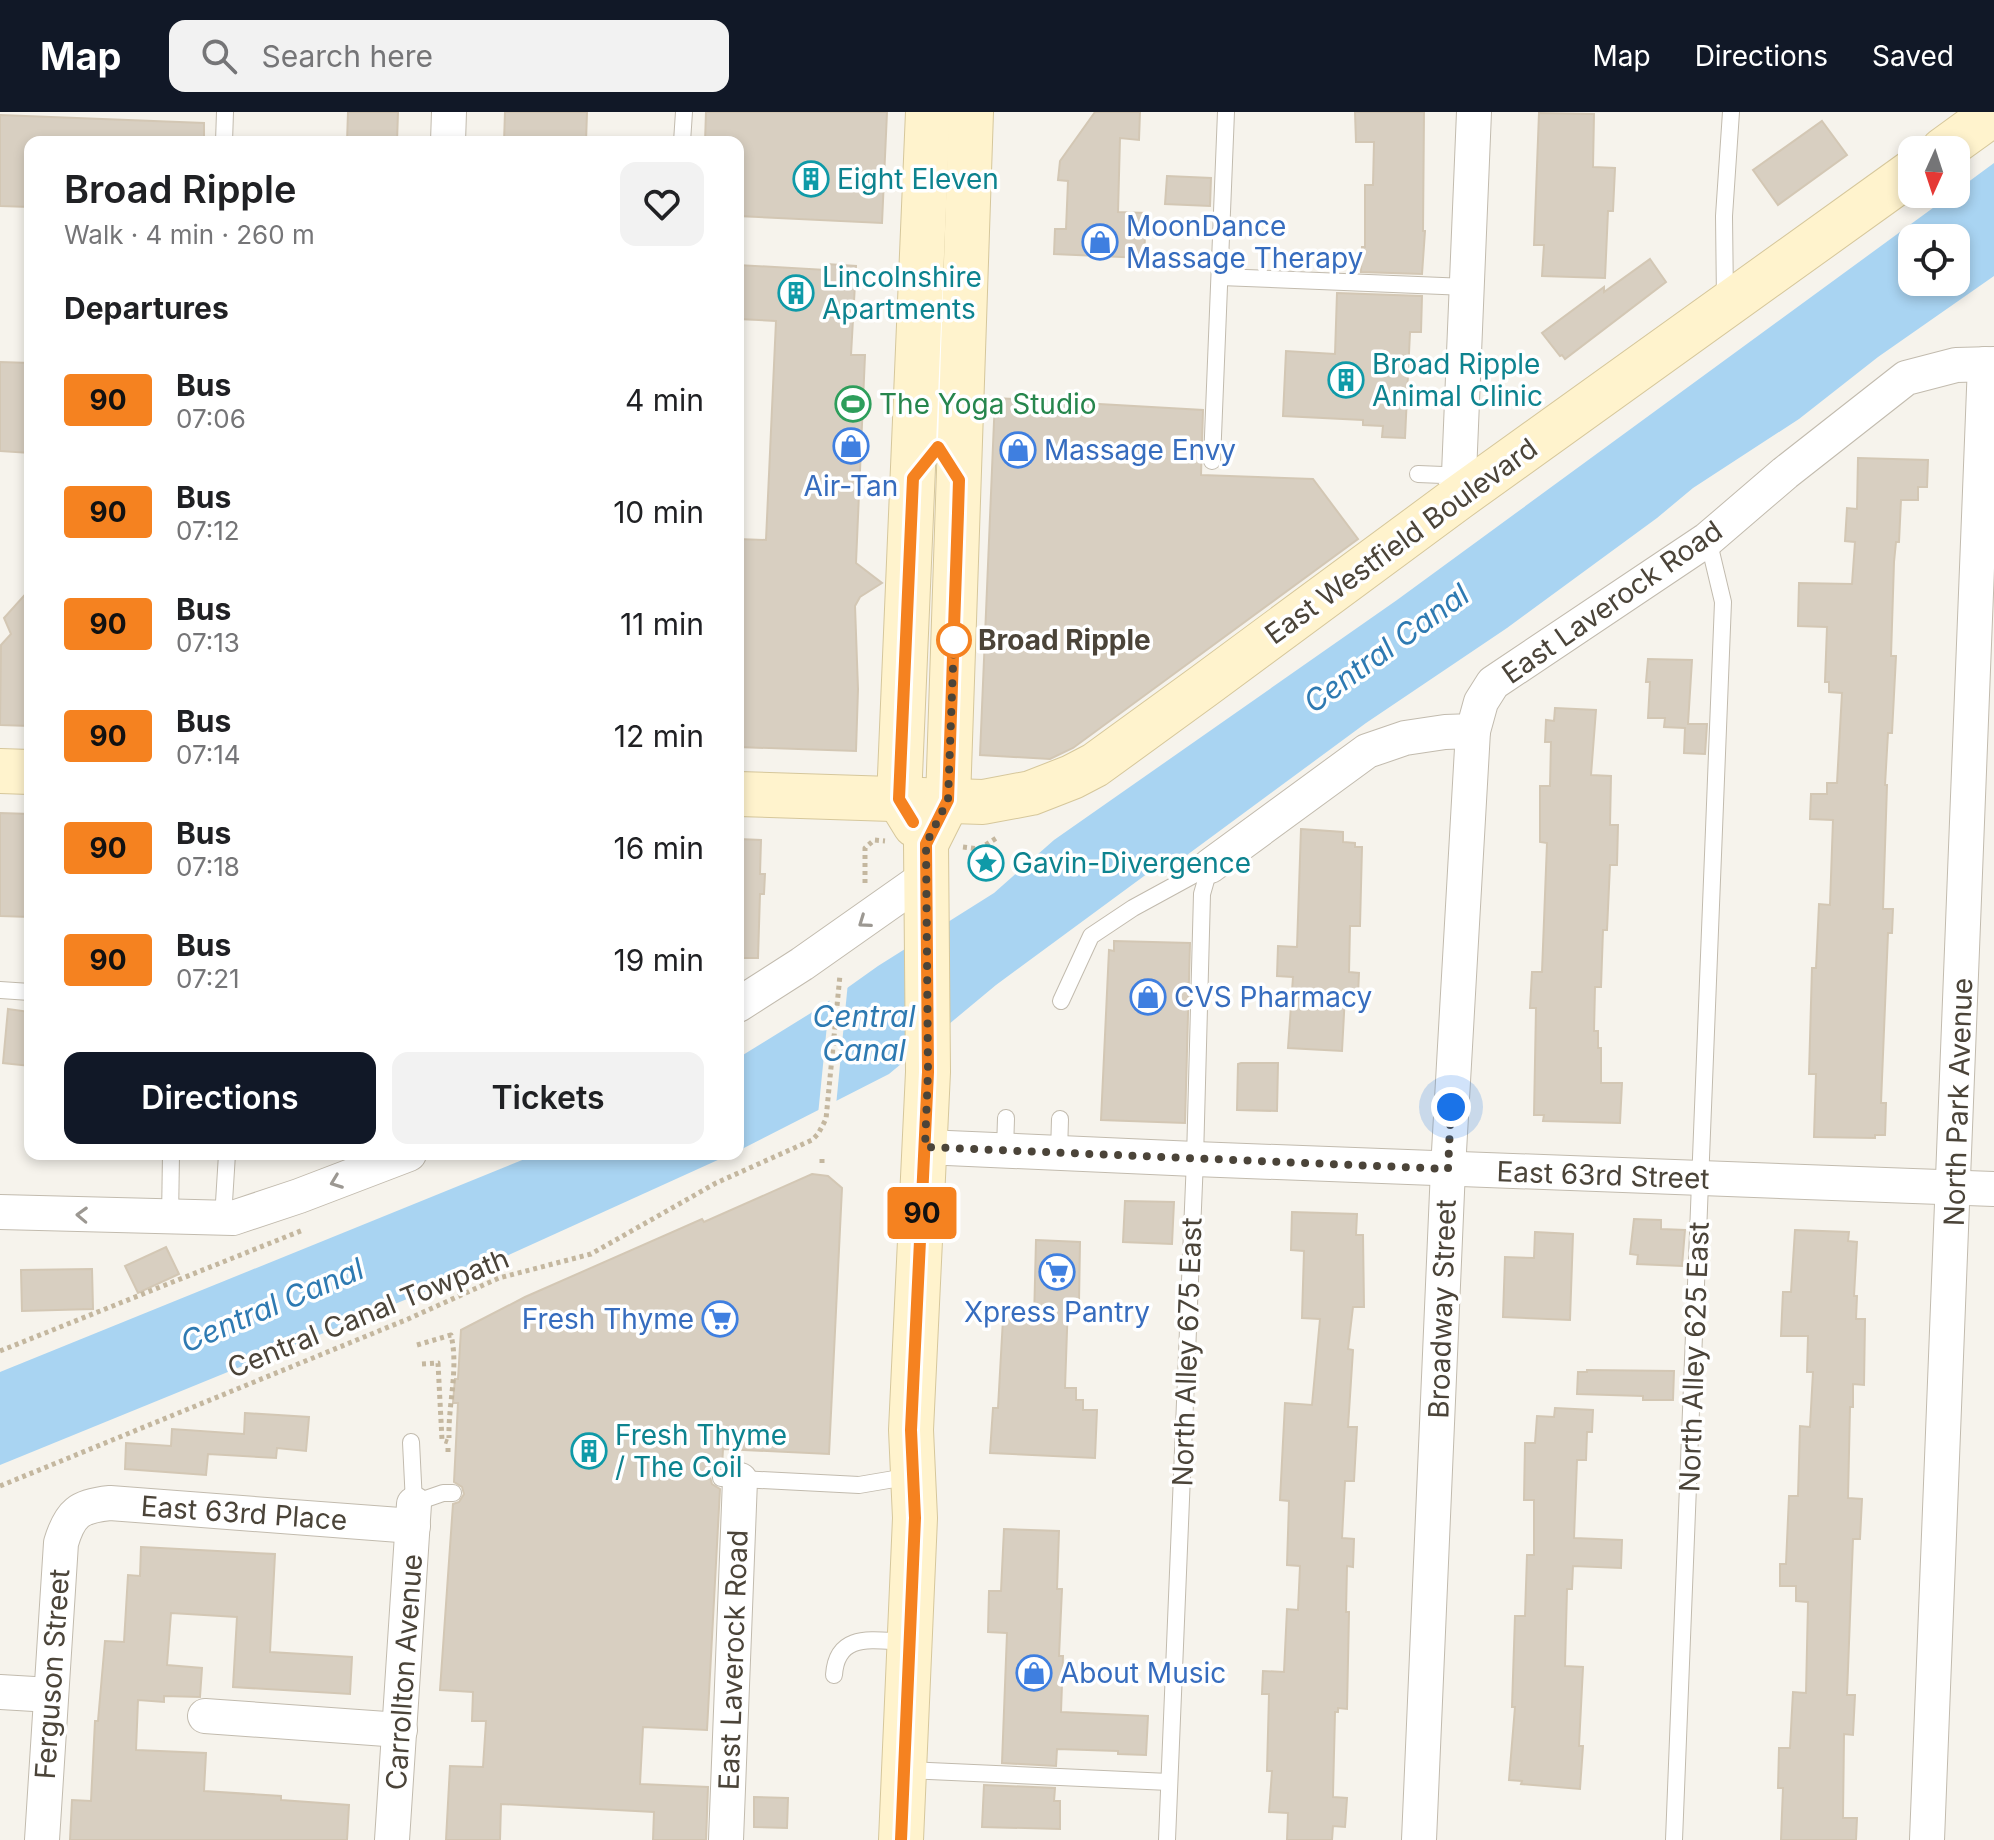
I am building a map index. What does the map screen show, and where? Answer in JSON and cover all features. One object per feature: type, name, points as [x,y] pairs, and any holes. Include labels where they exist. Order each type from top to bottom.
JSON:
[{"type":"main road","points":[[901,1840],[915,1518],[911,1430],[916,1286],[928,1072],[927,874],[948,800],[928,112]]},
{"type":"main road","points":[[927,874],[899,799],[937,468],[971,112]]},
{"type":"main road","points":[[1961,136],[1986,116]]},
{"type":"main road","name":"East Westfield Boulevard","points":[[744,794],[983,802],[1052,787],[1095,765],[1222,659],[1454,478],[1725,306],[1898,182]]},
{"type":"main road","points":[[0,771],[24,772]]},
{"type":"street","points":[[448,136],[449,112]]},
{"type":"street","points":[[1454,478],[1467,287],[1474,112]]},
{"type":"street","name":"East Laverock Road","points":[[1473,731],[1481,702],[1493,683],[1708,539],[1785,473],[1906,378],[1933,369],[1990,364]]},
{"type":"street","name":"North Park Avenue","points":[[1927,1840],[1990,364]]},
{"type":"street","points":[[1210,866],[1367,751],[1405,738],[1473,731]]},
{"type":"street","name":"Broadway Street","points":[[1419,1840],[1448,1169],[1473,731]]},
{"type":"street","points":[[744,1001],[802,964],[927,874]]},
{"type":"street","name":"East 63rd Street","points":[[925,1147],[1006,1134],[1059,1153],[1994,1189]]},
{"type":"street","points":[[0,1212],[233,1218],[393,1160]]},
{"type":"street","name":"East Laverock Road","points":[[726,1840],[731,1479]]},
{"type":"street","name":"East 63rd Place","points":[[76,1512],[92,1505],[110,1503],[414,1515]]},
{"type":"street","name":"Ferguson Street","points":[[42,1840],[61,1543],[66,1526],[76,1512]]},
{"type":"street","name":"Carrollton Avenue","points":[[392,1840],[414,1515]]},
{"type":"street","points":[[0,1692],[51,1695]]},
{"type":"street","points":[[205,1716],[400,1730]]},
{"type":"lane","points":[[224,136],[225,112]]},
{"type":"lane","points":[[682,136],[684,112]]},
{"type":"lane","points":[[1212,461],[1226,112]]},
{"type":"lane","points":[[1725,306],[1724,216],[1731,112]]},
{"type":"lane","points":[[937,468],[944,270]]},
{"type":"lane","points":[[1220,277],[1467,287]]},
{"type":"lane","points":[[1418,474],[1454,478]]},
{"type":"lane","name":"North Alley 625 East","points":[[1674,1840],[1723,602],[1708,539]]},
{"type":"lane","points":[[1061,1001],[1091,936],[1133,908],[1210,866]]},
{"type":"lane","name":"North Alley 675 East","points":[[1167,1840],[1195,1159],[1202,894],[1210,866]]},
{"type":"lane","points":[[0,990],[24,992]]},
{"type":"lane","points":[[1059,1153],[1060,1119]]},
{"type":"lane","points":[[170,1218],[171,1160]]},
{"type":"lane","points":[[223,1218],[227,1160]]},
{"type":"lane","points":[[411,1442],[414,1515]]},
{"type":"lane","points":[[731,1479],[859,1485],[913,1475]]},
{"type":"lane","points":[[414,1515],[443,1493],[453,1493]]},
{"type":"lane","points":[[834,1675],[835,1662],[846,1646],[868,1641],[909,1642]]},
{"type":"lane","points":[[904,1770],[1169,1782]]},
{"type":"path","points":[[865,891],[865,848],[874,840]]},
{"type":"path","name":"Central Canal Towpath","points":[[0,1486],[394,1325],[499,1278],[591,1254],[716,1183],[812,1140],[826,1119],[840,977]]},
{"type":"path","points":[[822,1155],[822,1163]]},
{"type":"path","points":[[0,1351],[308,1228]]},
{"type":"path","points":[[417,1345],[451,1335],[455,1365],[448,1417],[448,1445],[442,1440],[438,1363],[422,1364]]},
{"type":"water","name":"Central Canal","points":[[1994,163],[1994,276],[1970,293],[1970,224],[1911,224],[1933,208],[1970,208],[1970,181]]},
{"type":"water","name":"Central Canal","points":[[1898,234],[1898,296],[1965,296],[1878,357],[1799,419],[1693,488],[1507,628],[1366,723],[1187,855],[1174,854],[996,985],[889,1074],[744,1148],[744,1054],[994,893],[1054,840],[1397,600]]},
{"type":"water","name":"Central Canal","points":[[522,1160],[718,1160],[456,1279],[0,1465],[0,1372]]},
{"type":"pier","points":[[848,982],[836,1106],[818,1115],[830,995]]},
{"type":"building","points":[[348,112],[398,112],[397,136],[347,136]]},
{"type":"building","points":[[505,112],[587,112],[586,136],[504,136]]},
{"type":"building","name":"Eight Eleven","points":[[706,112],[887,112],[882,223],[744,216],[744,136],[705,136]]},
{"type":"building","points":[[1095,112],[1140,112],[1139,140],[1120,138],[1118,212],[1146,213],[1144,258],[1054,254],[1055,229],[1066,229],[1068,181],[1058,180],[1060,161]]},
{"type":"building","points":[[1355,112],[1424,112],[1425,231],[1422,274],[1361,272],[1362,247],[1365,247],[1365,185],[1373,185],[1374,142],[1356,142]]},
{"type":"building","points":[[1539,113],[1594,114],[1593,167],[1615,168],[1613,211],[1608,211],[1605,278],[1542,276],[1544,245],[1534,245]]},
{"type":"building","points":[[0,115],[204,123],[204,136],[24,136],[24,207],[0,206]]},
{"type":"building","points":[[1822,121],[1847,155],[1778,205],[1753,170]]},
{"type":"building","points":[[1167,176],[1211,178],[1210,206],[1165,204]]},
{"type":"building","points":[[1650,259],[1666,282],[1565,359],[1560,356],[1542,333],[1604,287],[1604,292]]},
{"type":"building","points":[[826,264],[856,266],[851,355],[865,355],[856,563],[882,583],[860,597],[855,606],[858,689],[856,751],[744,747],[744,539],[766,540],[776,321],[744,319],[744,265],[826,270]]},
{"type":"building","name":"Broad Ripple Animal Clinic","points":[[1337,293],[1422,296],[1421,332],[1410,332],[1405,438],[1382,437],[1383,426],[1363,425],[1363,420],[1283,416],[1286,351],[1335,354]]},
{"type":"building","points":[[0,362],[24,363],[24,453],[0,451]]},
{"type":"building","points":[[995,398],[1203,410],[1201,475],[1313,479],[1358,539],[1073,748],[1050,759],[980,755]]},
{"type":"building","points":[[1858,458],[1928,460],[1927,487],[1918,487],[1918,500],[1901,500],[1899,542],[1896,542],[1894,562],[1891,656],[1896,656],[1892,733],[1888,733],[1885,785],[1883,909],[1893,909],[1892,933],[1888,933],[1881,1103],[1886,1103],[1885,1135],[1875,1135],[1875,1138],[1814,1137],[1816,1074],[1809,1074],[1812,968],[1816,968],[1819,904],[1830,905],[1833,820],[1810,819],[1811,794],[1827,794],[1827,783],[1837,783],[1842,693],[1829,692],[1829,682],[1825,682],[1827,627],[1798,626],[1799,583],[1852,584],[1855,542],[1845,541],[1847,508],[1857,509]]},
{"type":"building","points":[[24,596],[24,726],[0,725],[1,645],[11,634],[4,618]]},
{"type":"building","points":[[1648,659],[1692,660],[1688,724],[1707,724],[1705,754],[1684,753],[1685,728],[1664,727],[1665,718],[1648,718]]},
{"type":"building","points":[[1555,708],[1596,710],[1591,775],[1611,776],[1610,825],[1618,825],[1617,865],[1610,865],[1607,930],[1603,930],[1601,987],[1595,987],[1594,1031],[1598,1031],[1598,1048],[1601,1048],[1601,1083],[1622,1083],[1620,1123],[1543,1121],[1544,1115],[1534,1115],[1536,1008],[1530,1008],[1532,972],[1542,972],[1547,843],[1540,842],[1540,786],[1550,786],[1551,742],[1545,742],[1546,720],[1554,721]]},
{"type":"building","points":[[0,813],[24,814],[24,917],[0,916]]},
{"type":"building","points":[[1301,829],[1343,832],[1343,842],[1362,847],[1360,926],[1350,926],[1349,972],[1359,973],[1358,995],[1345,995],[1342,1051],[1288,1048],[1293,977],[1277,976],[1278,946],[1297,947]]},
{"type":"building","points":[[744,839],[761,840],[760,874],[765,874],[764,894],[760,894],[758,958],[744,958]]},
{"type":"building","name":"CVS Pharmacy","points":[[1114,941],[1190,943],[1185,1123],[1101,1120],[1109,950],[1114,951]]},
{"type":"building","points":[[8,1009],[24,1011],[24,1065],[3,1063]]},
{"type":"building","points":[[1278,1063],[1277,1111],[1237,1110],[1238,1064]]},
{"type":"building","name":"Fresh Thyme / The Coil","points":[[812,1174],[828,1176],[842,1188],[829,1454],[723,1449],[722,1467],[715,1469],[710,1477],[712,1484],[720,1489],[707,1730],[643,1727],[640,1784],[708,1787],[706,1840],[653,1840],[654,1812],[501,1804],[500,1840],[446,1840],[450,1766],[483,1767],[486,1721],[472,1721],[473,1692],[440,1690],[453,1504],[459,1502],[464,1494],[462,1487],[454,1482],[458,1403],[453,1403],[461,1330],[525,1297]]},
{"type":"building","points":[[1125,1201],[1174,1202],[1172,1244],[1123,1242]]},
{"type":"building","points":[[1292,1212],[1357,1214],[1356,1235],[1363,1235],[1364,1307],[1353,1307],[1348,1349],[1353,1350],[1348,1427],[1357,1427],[1354,1481],[1345,1481],[1342,1538],[1354,1539],[1353,1567],[1347,1566],[1347,1709],[1338,1708],[1335,1712],[1333,1797],[1347,1798],[1345,1827],[1333,1826],[1332,1840],[1287,1840],[1288,1813],[1269,1812],[1272,1771],[1267,1771],[1269,1694],[1262,1694],[1263,1671],[1284,1672],[1287,1609],[1298,1610],[1300,1566],[1287,1565],[1289,1501],[1280,1500],[1285,1403],[1312,1405],[1320,1319],[1302,1318],[1304,1251],[1291,1250]]},
{"type":"building","points":[[1634,1219],[1661,1220],[1661,1229],[1685,1230],[1682,1266],[1637,1264],[1638,1255],[1630,1254]]},
{"type":"building","points":[[1795,1230],[1849,1232],[1848,1241],[1857,1242],[1856,1319],[1865,1319],[1864,1385],[1853,1384],[1853,1407],[1850,1407],[1848,1498],[1862,1499],[1860,1539],[1853,1539],[1847,1695],[1855,1695],[1853,1735],[1844,1734],[1843,1818],[1857,1818],[1856,1840],[1781,1840],[1783,1788],[1778,1788],[1779,1748],[1790,1748],[1793,1692],[1806,1693],[1808,1602],[1796,1601],[1796,1586],[1780,1586],[1780,1564],[1786,1564],[1789,1496],[1798,1496],[1800,1426],[1810,1427],[1813,1372],[1807,1372],[1808,1336],[1781,1336],[1783,1292],[1791,1292]]},
{"type":"building","points":[[1535,1232],[1573,1234],[1570,1320],[1503,1317],[1505,1257],[1534,1258]]},
{"type":"building","points":[[1036,1240],[1080,1242],[1079,1302],[1068,1302],[1065,1388],[1076,1388],[1076,1400],[1083,1400],[1083,1410],[1097,1410],[1095,1458],[990,1453],[993,1408],[998,1408],[1003,1319],[1034,1320]]},
{"type":"building","points":[[166,1247],[179,1274],[138,1293],[125,1266]]},
{"type":"building","points":[[92,1269],[93,1309],[22,1311],[21,1270]]},
{"type":"building","points":[[1674,1371],[1673,1400],[1577,1394],[1578,1372]]},
{"type":"building","points":[[1555,1408],[1593,1410],[1592,1432],[1587,1432],[1586,1460],[1577,1460],[1574,1538],[1622,1540],[1621,1568],[1573,1566],[1572,1589],[1567,1589],[1565,1666],[1583,1667],[1580,1789],[1521,1784],[1522,1781],[1509,1780],[1515,1707],[1512,1707],[1515,1616],[1525,1616],[1527,1555],[1534,1555],[1534,1500],[1524,1500],[1525,1443],[1535,1443],[1537,1416],[1554,1417]]},
{"type":"building","points":[[245,1413],[309,1417],[306,1451],[277,1448],[276,1458],[208,1454],[206,1475],[125,1469],[126,1443],[171,1446],[172,1429],[244,1434]]},
{"type":"building","points":[[1004,1529],[1059,1531],[1057,1589],[1062,1589],[1059,1656],[1063,1656],[1061,1712],[1148,1716],[1146,1755],[1057,1749],[1056,1766],[1002,1763],[1007,1633],[988,1632],[989,1591],[1001,1591]]},
{"type":"building","points":[[141,1547],[275,1554],[270,1652],[352,1657],[350,1694],[233,1687],[237,1617],[171,1613],[167,1665],[202,1668],[200,1697],[164,1696],[164,1702],[138,1700],[136,1750],[206,1753],[204,1791],[281,1796],[281,1800],[349,1805],[347,1840],[70,1840],[72,1800],[91,1801],[95,1721],[98,1721],[105,1641],[124,1642],[128,1575],[140,1576]]},
{"type":"building","points":[[984,1785],[1055,1788],[1054,1801],[1060,1801],[1060,1829],[982,1827]]},
{"type":"building","points":[[754,1797],[788,1798],[787,1828],[754,1827]]},
{"type":"bus line","name":"90","points":[[901,1840],[915,1518],[911,1430],[916,1286],[928,1072],[926,844],[948,800],[959,480],[938,447],[913,478],[899,799],[913,822]]},
{"type":"place","name":"Eight Eleven","points":[[811,179]]},
{"type":"place","name":"MoonDance Massage Therapy","points":[[1100,242]]},
{"type":"place","name":"Lincolnshire Apartments","points":[[796,293]]},
{"type":"place","name":"Broad Ripple Animal Clinic","points":[[1346,380]]},
{"type":"place","name":"The Yoga Studio","points":[[853,404]]},
{"type":"place","name":"Air-Tan","points":[[851,446]]},
{"type":"place","name":"Massage Envy","points":[[1018,450]]},
{"type":"place","name":"Broad Ripple","points":[[954,640]]},
{"type":"place","name":"Gavin-Divergence","points":[[986,863]]},
{"type":"place","name":"CVS Pharmacy","points":[[1148,997]]},
{"type":"place","name":"Xpress Pantry","points":[[1057,1272]]},
{"type":"place","name":"Fresh Thyme","points":[[720,1319]]},
{"type":"place","name":"Fresh Thyme / The Coil","points":[[589,1451]]},
{"type":"place","name":"About Music","points":[[1034,1673]]},
{"type":"route","points":[[954,640],[948,800],[926,844],[928,1072],[925,1147],[1448,1169],[1451,1107]]}]
